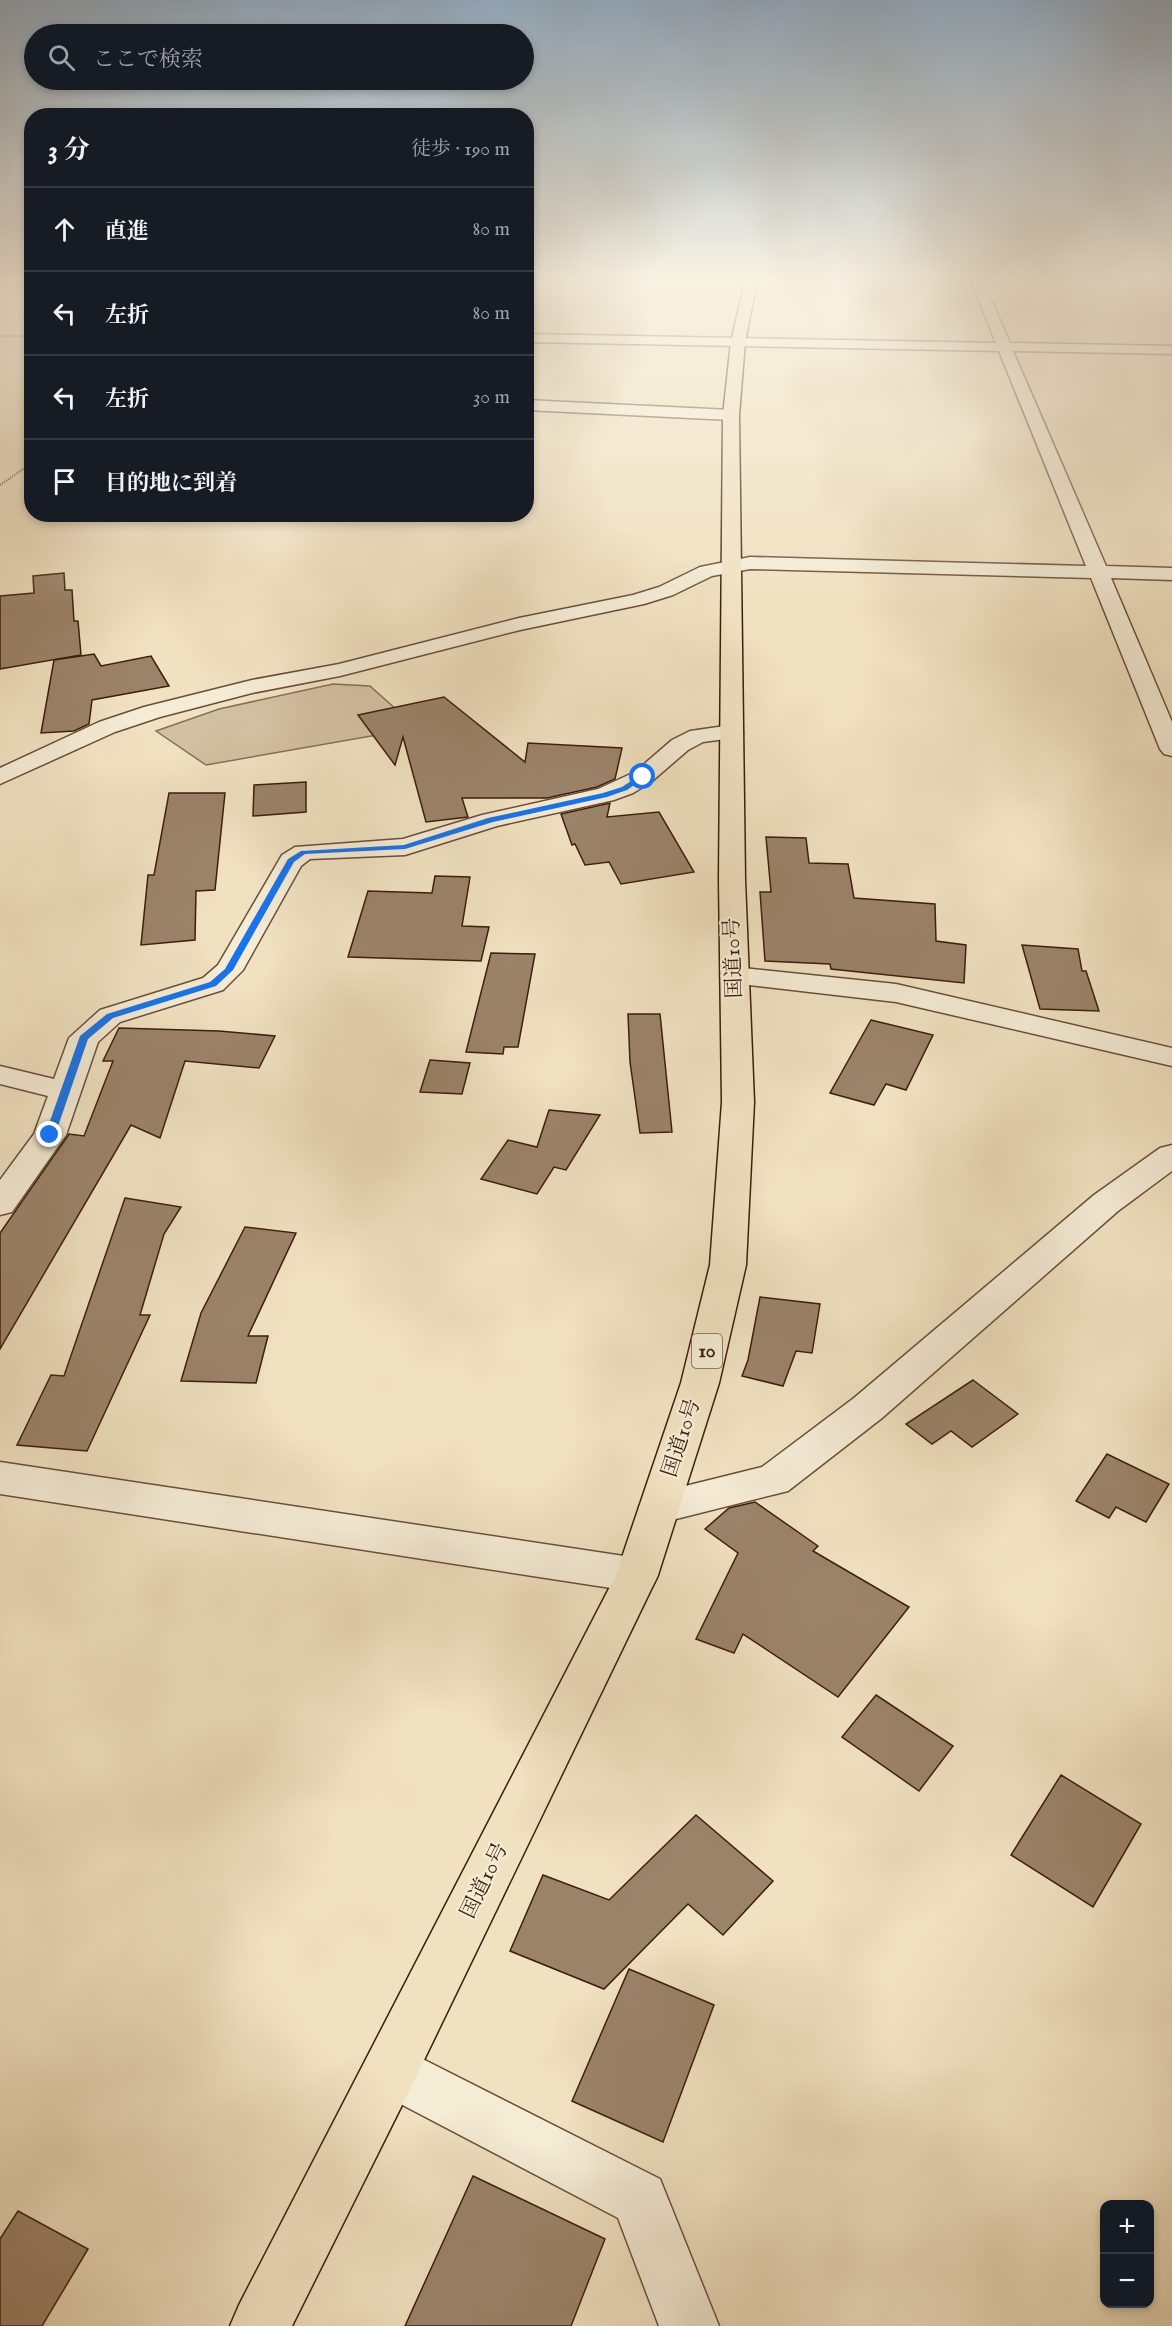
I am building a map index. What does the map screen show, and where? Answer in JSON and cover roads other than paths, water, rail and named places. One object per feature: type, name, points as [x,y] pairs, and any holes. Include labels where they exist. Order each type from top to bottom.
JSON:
[{"type":"highway","name":"国道10号","points":[[260,2326],[391,2070],[637,1575],[700,1383],[728,1265],[738,1102],[734,975],[730,565],[731,415],[733,390]]},
{"type":"street","points":[[1024,390],[1172,749]]},
{"type":"street","points":[[534,405],[731,415]]},
{"type":"street","points":[[0,777],[107,728],[152,712],[252,687],[351,668],[519,624],[638,600],[666,591],[699,573],[730,565],[750,563],[1172,574]]},
{"type":"street","points":[[0,1204],[50,1135],[63,1091],[84,1038],[110,1016],[213,984],[229,970],[291,861],[304,852],[405,847],[491,820],[605,795],[624,788],[643,777],[689,740],[698,736],[732,732]]},
{"type":"street","points":[[734,975],[896,993],[1172,1057]]},
{"type":"street","points":[[0,1075],[63,1091]]},
{"type":"street","points":[[660,1506],[774,1480],[886,1394],[1106,1203],[1172,1155]]},
{"type":"street","points":[[0,1478],[637,1575]]},
{"type":"street","points":[[391,2070],[640,2199],[663,2264],[689,2326]]}]
